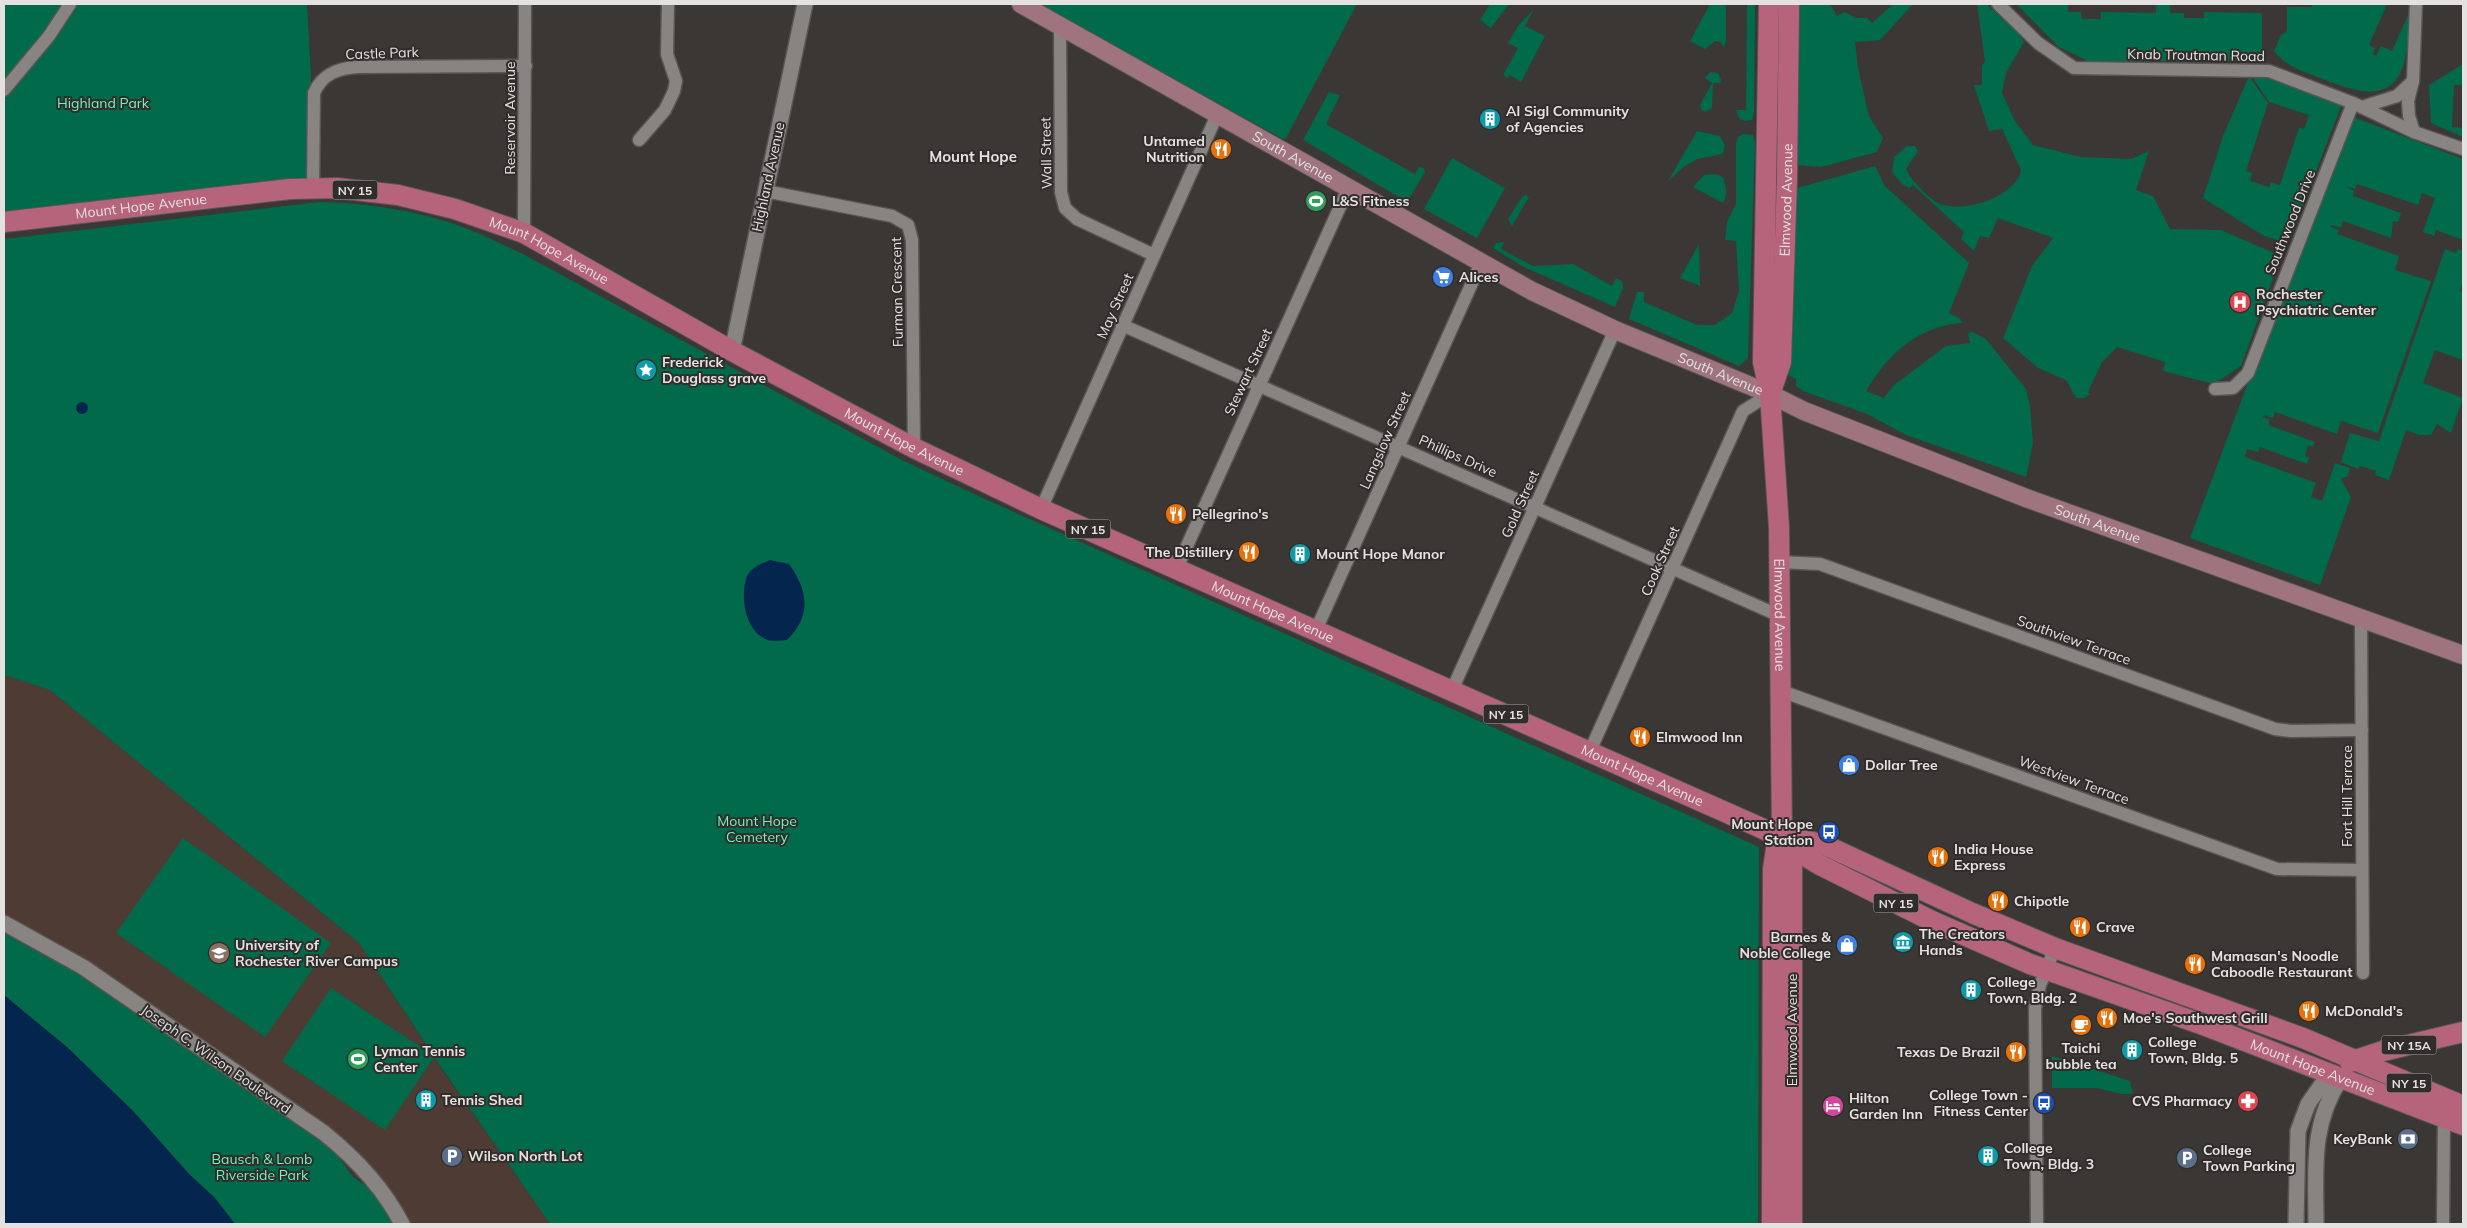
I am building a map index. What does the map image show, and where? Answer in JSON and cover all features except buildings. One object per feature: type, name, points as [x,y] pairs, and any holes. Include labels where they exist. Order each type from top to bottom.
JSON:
[{"type":"main road","name":"South Avenue","points":[[1020,4],[1532,291],[1615,330],[1770,394],[1804,411],[2026,498],[2463,655]]},
{"type":"main road","name":"Elmwood Avenue","points":[[1769,4],[1763,362],[1770,394],[1780,562],[1782,838],[1776,850],[1773,869],[1772,1224]]},
{"type":"main road","name":"Elmwood Avenue","points":[[1770,394],[1781,362],[1787,179],[1789,4]]},
{"type":"main road","name":"Mount Hope Avenue","points":[[4,222],[313,188],[398,195],[455,209],[524,233],[732,351],[914,448],[1041,509],[1590,751],[1782,838],[1814,862],[1924,917],[2046,970],[2198,1023],[2463,1125]]},
{"type":"main road","name":"Elmwood Avenue","points":[[1782,838],[1791,854],[1792,866],[1792,1224]]},
{"type":"main road","name":"Mount Hope Avenue","points":[[1782,838],[1827,846],[1972,913],[2055,948],[2355,1059],[2463,1106]]},
{"type":"main road","name":"NY 15A","points":[[2355,1059],[2463,1032]]},
{"type":"main road","points":[[2335,1076],[2355,1059]]},
{"type":"street","points":[[4,90],[49,36],[70,4]]},
{"type":"street","name":"Reservoir Avenue","points":[[524,233],[526,4]]},
{"type":"street","points":[[639,140],[665,110],[674,91],[676,81],[667,54],[668,4]]},
{"type":"street","name":"Highland Avenue","points":[[732,351],[805,4]]},
{"type":"street","name":"Knab Troutman Road","points":[[1998,4],[2038,43],[2074,68],[2269,71],[2358,105],[2414,132],[2463,149]]},
{"type":"street","points":[[2414,132],[2409,116],[2408,101],[2413,81],[2416,4]]},
{"type":"street","name":"Wall Street","points":[[1060,26],[1061,192],[1065,208],[1076,219],[1154,255]]},
{"type":"street","name":"Castle Park","points":[[313,188],[314,93],[318,84],[335,71],[358,67],[526,66]]},
{"type":"street","points":[[2358,105],[2397,96],[2413,81]]},
{"type":"street","name":"Southwood Drive","points":[[2215,389],[2233,388],[2248,373],[2358,105]]},
{"type":"street","name":"May Street","points":[[1041,509],[1122,325],[1218,115]]},
{"type":"street","name":"Stewart Street","points":[[1177,568],[1348,189]]},
{"type":"street","name":"Furman Crescent","points":[[765,191],[892,216],[908,225],[912,240],[914,448]]},
{"type":"street","name":"Langslow Street","points":[[1316,630],[1481,263]]},
{"type":"street","name":"Phillips Drive","points":[[1122,325],[1780,616]]},
{"type":"street","name":"Gold Street","points":[[1452,690],[1615,330]]},
{"type":"street","name":"Cook Street","points":[[1590,751],[1743,411],[1770,394]]},
{"type":"street","name":"Southview Terrace","points":[[1780,562],[1820,564],[2275,729],[2291,731],[2362,730]]},
{"type":"street","name":"Fort Hill Terrace","points":[[2361,618],[2364,973]]},
{"type":"street","name":"Westview Terrace","points":[[1781,691],[2276,869],[2362,870]]},
{"type":"street","name":"Joseph C. Wilson Boulevard","points":[[4,923],[83,967],[324,1133],[352,1156],[369,1176],[402,1224]]},
{"type":"street","points":[[2037,1224],[2035,1008],[2040,985],[2055,948]]},
{"type":"street","points":[[2296,1224],[2298,1131],[2308,1104],[2335,1076]]},
{"type":"street","points":[[2316,1224],[2318,1130],[2335,1076]]},
{"type":"street","points":[[2443,1224],[2444,1117]]},
{"type":"shaded area","name":"University of Rochester River Campus","points":[[4,675],[50,690],[359,943],[445,1074],[550,1224],[410,1224],[392,1192],[372,1167],[351,1144],[326,1125],[90,962],[4,916]]},
{"type":"green space","name":"Highland Park","points":[[4,4],[307,4],[311,77],[309,175],[305,179],[4,214]]},
{"type":"green space","points":[[1037,4],[1357,4],[1286,138],[1283,139]]},
{"type":"green space","points":[[1490,4],[1509,4],[1491,28],[1480,20]]},
{"type":"green space","points":[[1710,4],[1726,4],[1726,41],[1724,47],[1720,42],[1715,41],[1705,49],[1690,41]]},
{"type":"green space","points":[[1747,4],[1755,4],[1754,112],[1752,120],[1745,121],[1739,118],[1736,110],[1746,110]]},
{"type":"green space","points":[[1798,4],[1830,4],[1837,16],[1845,12],[1856,18],[1867,18],[1872,23],[1891,6],[1890,4],[1913,4],[1880,40],[1855,42],[1858,68],[1869,116],[1883,138],[1877,152],[1821,167],[1793,165]]},
{"type":"green space","points":[[1977,4],[1986,4],[2018,32],[2024,42],[2006,73],[2002,93],[2015,121],[2033,145],[2081,157],[2131,159],[2149,151],[2136,190],[2153,196],[2170,229],[2221,230],[2281,256],[2241,366],[2214,384],[2163,371],[2165,362],[2117,347],[2102,362],[2088,392],[2090,394],[2084,398],[2076,398],[2066,380],[2038,368],[2003,338],[2032,266],[2053,238],[1998,218],[1989,238],[1980,236],[1974,251],[1961,239],[1964,232],[1913,185],[1909,188],[1902,184],[1892,172],[1894,157],[1907,146],[1915,146],[1918,151],[1906,169],[1915,183],[1938,203],[1960,207],[1986,201],[1999,195],[2017,180],[2021,170],[2002,129],[1989,131],[1974,85],[1982,85],[1982,66],[1985,61]]},
{"type":"green space","points":[[2019,4],[2068,4],[2068,12],[2081,12],[2082,19],[2101,19],[2101,12],[2156,13],[2156,4],[2170,4],[2170,13],[2184,13],[2184,18],[2204,18],[2204,12],[2262,13],[2262,61],[2088,61],[2059,47],[2018,6]]},
{"type":"green space","points":[[2312,4],[2387,4],[2369,45],[2375,48],[2373,54],[2376,56],[2381,46],[2392,51],[2408,15],[2410,29],[2406,53],[2402,70],[2394,82],[2385,89],[2361,91],[2300,70],[2289,65],[2279,57],[2274,51],[2281,35],[2287,31],[2287,7],[2312,7]]},
{"type":"green space","points":[[1534,9],[1525,26],[1545,36],[1521,82],[1510,75],[1508,78],[1503,75],[1518,48],[1508,43],[1518,26]]},
{"type":"green space","points":[[2463,64],[2463,85],[2454,85],[2452,127],[2463,128],[2463,137],[2431,123],[2429,85]]},
{"type":"green space","points":[[1710,72],[1718,73],[1721,80],[1720,83],[1713,83],[1712,108],[1705,112],[1701,109],[1700,105],[1712,83],[1705,78]]},
{"type":"green space","points":[[2251,75],[2274,77],[2342,104],[2291,236],[2281,241],[2264,236],[2203,198],[2223,136],[2249,76],[2268,103],[2246,171],[2252,173],[2250,181],[2269,187],[2271,182],[2280,185],[2299,128],[2304,129],[2309,115],[2269,102]]},
{"type":"green space","points":[[1329,92],[1340,95],[1326,124],[1415,174],[1419,167],[1424,168],[1425,172],[1407,202],[1303,140]]},
{"type":"green space","points":[[2348,115],[2463,159],[2463,240],[2436,230],[2434,236],[2423,232],[2435,198],[2422,193],[2418,205],[2357,184],[2355,189],[2346,186],[2354,191],[2353,196],[2401,213],[2398,222],[2393,221],[2391,238],[2343,221],[2341,228],[2331,225],[2331,227],[2339,230],[2337,234],[2399,256],[2395,270],[2431,281],[2378,433],[2341,421],[2337,434],[2275,412],[2273,418],[2264,415],[2263,417],[2270,420],[2268,425],[2315,442],[2313,447],[2308,445],[2305,456],[2309,458],[2307,464],[2260,447],[2258,452],[2247,449],[2245,457],[2316,483],[2311,497],[2322,501],[2335,463],[2350,468],[2348,476],[2341,479],[2351,497],[2320,585],[2190,538]]},
{"type":"green space","points":[[1697,131],[1720,136],[1725,145],[1723,154],[1697,159],[1685,166],[1668,181]]},
{"type":"green space","points":[[1743,134],[1753,135],[1755,143],[1748,358],[1739,366],[1629,319],[1637,292],[1644,292],[1644,302],[1697,325],[1715,325],[1732,313],[1739,291],[1736,241],[1725,240],[1727,222],[1736,204],[1736,143],[1738,137]]},
{"type":"green space","points":[[1452,158],[1505,188],[1477,238],[1424,209]]},
{"type":"green space","points":[[1875,166],[1885,186],[1969,263],[1949,313],[1960,318],[1962,323],[1946,325],[1932,330],[1906,344],[1884,365],[1866,391],[1884,398],[1894,385],[1946,346],[1970,343],[1968,333],[1973,332],[1986,339],[2026,389],[2030,406],[2033,444],[2026,477],[1906,435],[1867,414],[1803,391],[1796,386],[1796,379],[1788,375],[1794,189]]},
{"type":"green space","points":[[1715,174],[1723,177],[1726,187],[1723,203],[1693,187],[1704,175]]},
{"type":"green space","points":[[1526,195],[1529,197],[1512,226],[1508,219],[1522,197]]},
{"type":"green space","name":"Mount Hope Cemetery","points":[[319,202],[395,209],[432,217],[468,229],[521,253],[902,460],[1759,847],[1758,1224],[550,1224],[434,1057],[385,1130],[282,1061],[331,988],[433,1055],[359,943],[50,690],[4,675],[4,239]]},
{"type":"green space","points":[[1504,242],[1501,249],[1533,266],[1573,264],[1612,286],[1616,278],[1622,281],[1623,288],[1615,307],[1522,266],[1493,248],[1496,243]]},
{"type":"green space","points":[[1699,244],[1700,286],[1680,278]]},
{"type":"green space","points":[[2445,249],[2456,253],[2458,249],[2463,251],[2463,281],[2460,291],[2463,292],[2463,360],[2435,350],[2423,383],[2463,398],[2451,433],[2437,424],[2431,435],[2419,435],[2406,430],[2389,480],[2375,475],[2376,471],[2360,466],[2358,469],[2341,462],[2350,433],[2379,441]]},
{"type":"green space","points":[[183,838],[331,943],[265,1037],[116,933]]},
{"type":"green space","name":"Bausch & Lomb Riverside Park","points":[[4,931],[53,957],[79,974],[332,1148],[353,1177],[372,1190],[394,1224],[235,1224],[215,1198],[189,1174],[133,1111],[68,1048],[4,995]]},
{"type":"green space","points":[[2052,1056],[2130,1081],[2133,1094],[2122,1094],[2096,1088],[2052,1088]]},
{"type":"water","points":[[84,402],[87,403],[87,413],[80,414],[77,413],[76,406],[77,403]]},
{"type":"water","points":[[770,560],[789,564],[800,583],[803,593],[804,612],[801,622],[787,640],[770,641],[760,636],[754,630],[746,614],[744,587],[746,579],[756,567]]},
{"type":"water","points":[[4,995],[68,1048],[133,1111],[189,1174],[215,1198],[235,1224],[4,1224]]},
{"type":"place","name":"Al Sigl Community of Agencies","points":[[1490,119]]},
{"type":"place","name":"Untamed Nutrition","points":[[1221,149]]},
{"type":"place","name":"L&S Fitness","points":[[1316,201]]},
{"type":"place","name":"Alices","points":[[1443,277]]},
{"type":"place","name":"Rochester Psychiatric Center","points":[[2240,302]]},
{"type":"place","name":"Frederick Douglass grave","points":[[646,370]]},
{"type":"place","name":"Pellegrino's","points":[[1176,514]]},
{"type":"place","name":"The Distillery","points":[[1249,552]]},
{"type":"place","name":"Mount Hope Manor","points":[[1300,554]]},
{"type":"place","name":"Elmwood Inn","points":[[1640,737]]},
{"type":"place","name":"Dollar Tree","points":[[1849,765]]},
{"type":"place","name":"Mount Hope Station","points":[[1829,832]]},
{"type":"place","name":"India House Express","points":[[1938,857]]},
{"type":"place","name":"Chipotle","points":[[1998,901]]},
{"type":"place","name":"Crave","points":[[2080,927]]},
{"type":"place","name":"The Creators Hands","points":[[1903,942]]},
{"type":"place","name":"Barnes & Noble College","points":[[1847,945]]},
{"type":"place","name":"University of Rochester River Campus","points":[[219,953]]},
{"type":"place","name":"Mamasan's Noodle Caboodle Restaurant","points":[[2195,964]]},
{"type":"place","name":"College Town, Bldg. 2","points":[[1971,990]]},
{"type":"place","name":"McDonald's","points":[[2309,1011]]},
{"type":"place","name":"Moe's Southwest Grill","points":[[2107,1018]]},
{"type":"place","name":"Taichi bubble tea","points":[[2081,1025]]},
{"type":"place","name":"College Town, Bldg. 5","points":[[2132,1050]]},
{"type":"place","name":"Texas De Brazil","points":[[2016,1052]]},
{"type":"place","name":"Lyman Tennis Center","points":[[358,1059]]},
{"type":"place","name":"Tennis Shed","points":[[426,1100]]},
{"type":"place","name":"CVS Pharmacy","points":[[2248,1101]]},
{"type":"place","name":"College Town - Fitness Center","points":[[2044,1103]]},
{"type":"place","name":"Hilton Garden Inn","points":[[1833,1106]]},
{"type":"place","name":"KeyBank","points":[[2408,1139]]},
{"type":"place","name":"Wilson North Lot","points":[[452,1156]]},
{"type":"place","name":"College Town, Bldg. 3","points":[[1988,1156]]},
{"type":"place","name":"College Town Parking","points":[[2187,1158]]},
{"type":"district","name":"Mount Hope","points":[[973,156]]}]
